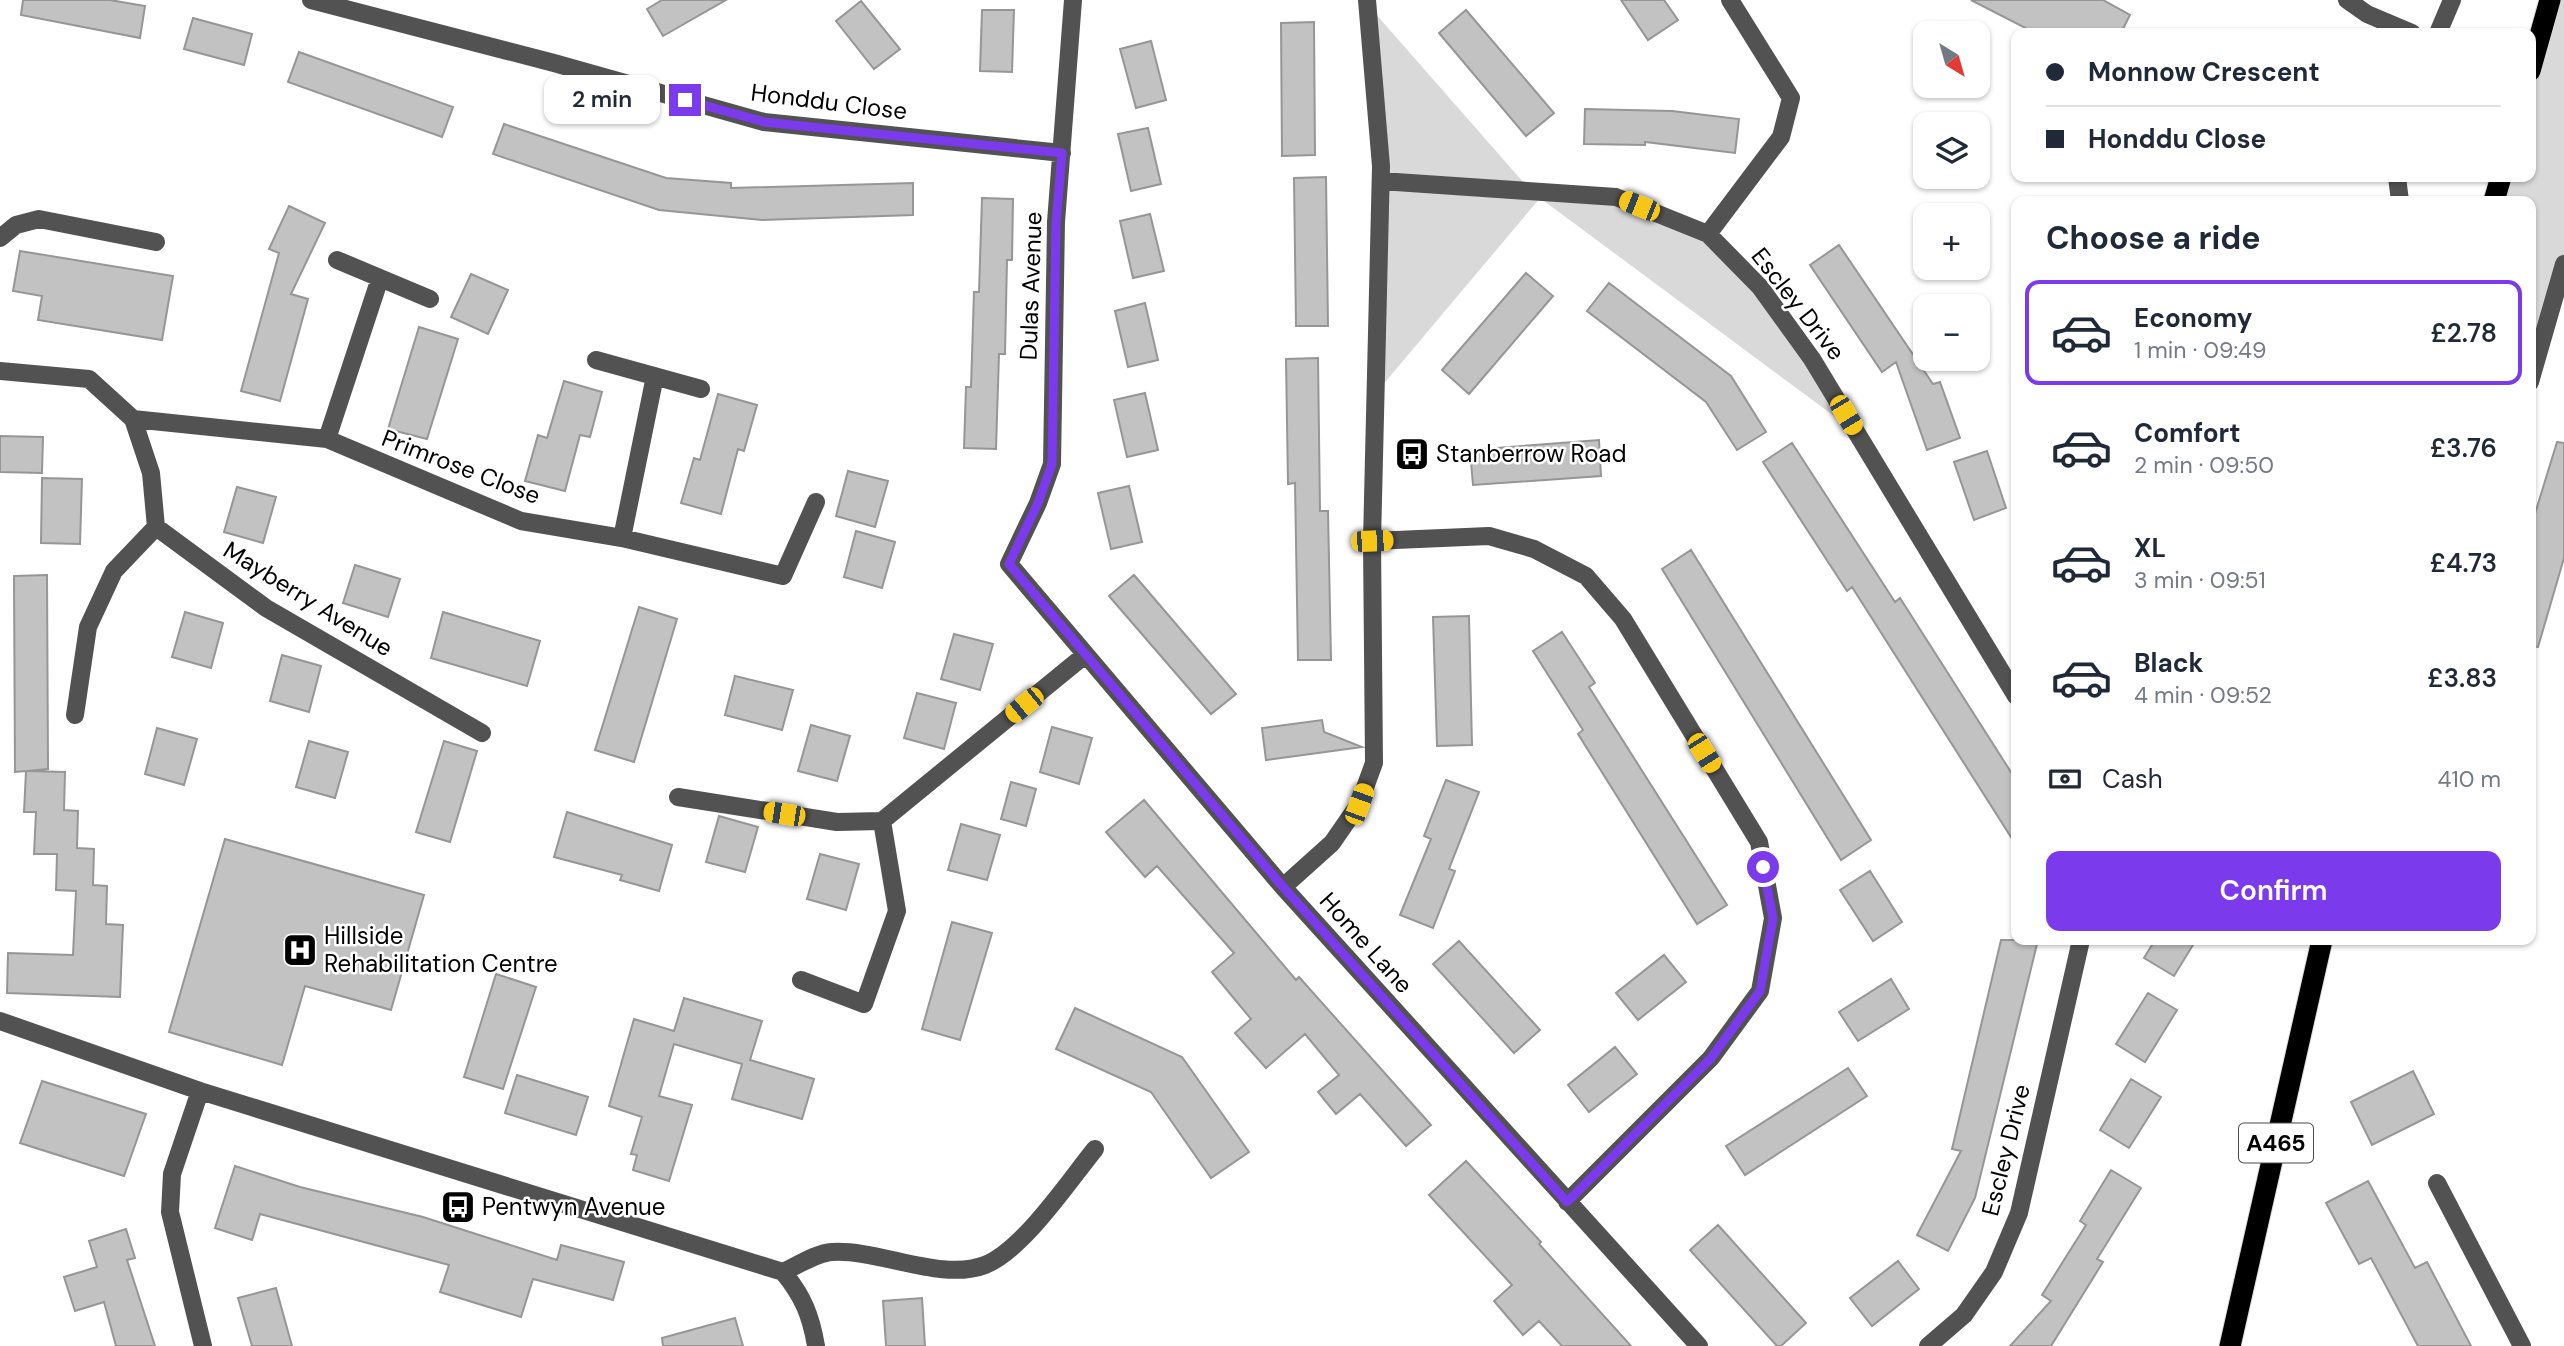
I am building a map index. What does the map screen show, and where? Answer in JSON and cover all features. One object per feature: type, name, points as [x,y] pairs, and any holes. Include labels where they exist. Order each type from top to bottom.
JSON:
[{"type":"highway","points":[[2536,50],[2550,0]]},
{"type":"highway","name":"A465","points":[[2230,1346],[2321,945]]},
{"type":"street","name":"Honddu Close","points":[[311,0],[554,63],[764,122],[1062,153]]},
{"type":"street","name":"Dulas Avenue","points":[[1009,564],[1038,503],[1052,464],[1056,222],[1073,0]]},
{"type":"street","points":[[1283,887],[1332,843],[1359,804],[1374,763],[1372,541],[1381,181],[1367,0]]},
{"type":"street","points":[[1708,234],[1781,137],[1791,98],[1730,0]]},
{"type":"street","points":[[2347,0],[2367,14],[2400,28]]},
{"type":"street","points":[[2440,28],[2452,0]]},
{"type":"street","name":"Escley Drive","points":[[1381,181],[1616,197],[1708,234],[1760,288],[1812,359],[2011,688]]},
{"type":"street","points":[[0,238],[16,225],[39,219],[156,242]]},
{"type":"street","points":[[337,260],[430,299]]},
{"type":"street","points":[[2536,361],[2564,264]]},
{"type":"street","points":[[327,439],[380,278]]},
{"type":"street","points":[[596,360],[701,389]]},
{"type":"street","points":[[0,371],[89,379],[133,419],[152,472],[156,527],[114,571],[89,627],[75,715]]},
{"type":"street","points":[[622,538],[655,376]]},
{"type":"street","name":"Primrose Close","points":[[133,419],[327,439],[521,521],[622,538],[783,576],[816,502]]},
{"type":"street","name":"Mayberry Avenue","points":[[156,527],[267,608],[482,733]]},
{"type":"street","points":[[1372,541],[1489,536],[1534,549],[1586,576],[1623,619],[1759,842],[1773,918],[1760,991],[1711,1058],[1567,1202]]},
{"type":"street","name":"Home Lane","points":[[1009,564],[1283,887],[1699,1346]]},
{"type":"street","points":[[678,797],[837,822],[882,821],[1085,655]]},
{"type":"street","points":[[801,981],[864,1004],[897,911],[882,821]]},
{"type":"street","name":"Escley Drive","points":[[1928,1346],[1964,1315],[1994,1272],[2019,1213],[2080,945]]},
{"type":"street","points":[[0,1021],[200,1091],[783,1272],[798,1290],[810,1312],[816,1346]]},
{"type":"street","points":[[200,1091],[172,1174],[170,1212],[203,1346]]},
{"type":"street","points":[[783,1272],[829,1252],[865,1254],[951,1270],[985,1265],[1015,1246],[1095,1149]]},
{"type":"street","points":[[2437,1182],[2522,1346]]},
{"type":"shaded area","points":[[2550,0],[2564,0],[2564,264],[2536,364],[2536,196],[2495,196],[2500,182],[2536,182],[2536,52]]},
{"type":"shaded area","points":[[1367,4],[1531,191],[1616,197],[1708,234],[1760,288],[1857,433],[1540,198],[1376,393],[1381,166]]},
{"type":"building","points":[[23,0],[110,0],[145,6],[140,38],[21,15]]},
{"type":"building","points":[[662,0],[726,0],[663,36],[647,9]]},
{"type":"building","points":[[1621,0],[1664,0],[1678,20],[1648,40]]},
{"type":"building","points":[[1971,0],[2103,0],[2130,15],[2124,28],[2025,28]]},
{"type":"building","points":[[861,1],[900,49],[874,69],[836,21]]},
{"type":"building","points":[[982,10],[1014,10],[1012,72],[980,71]]},
{"type":"building","points":[[1466,10],[1554,113],[1526,136],[1439,33]]},
{"type":"building","points":[[193,18],[252,34],[244,65],[184,49]]},
{"type":"building","points":[[1314,22],[1315,155],[1282,156],[1281,23]]},
{"type":"building","points":[[1151,41],[1166,100],[1136,108],[1120,49]]},
{"type":"building","points":[[299,52],[453,107],[442,137],[288,82]]},
{"type":"building","points":[[1585,109],[1672,111],[1739,119],[1735,153],[1645,142],[1645,145],[1584,144]]},
{"type":"building","points":[[504,124],[666,178],[731,183],[731,188],[913,183],[913,215],[762,220],[659,210],[493,154]]},
{"type":"building","points":[[1148,128],[1161,184],[1131,191],[1118,134]]},
{"type":"building","points":[[1326,177],[1328,326],[1296,326],[1294,178]]},
{"type":"building","points":[[982,198],[1013,199],[1012,260],[1007,260],[1005,354],[999,354],[996,449],[964,448],[966,387],[971,387],[974,292],[979,292]]},
{"type":"building","points":[[289,206],[325,223],[291,294],[308,299],[280,401],[241,391],[279,253],[269,249]]},
{"type":"building","points":[[1150,214],[1164,271],[1133,278],[1120,221]]},
{"type":"building","points":[[1839,245],[1913,354],[1913,371],[1924,371],[1933,384],[1940,382],[1960,438],[1927,450],[1896,362],[1882,372],[1810,265]]},
{"type":"building","points":[[20,251],[173,276],[162,340],[38,320],[42,296],[13,291]]},
{"type":"building","points":[[1526,273],[1553,296],[1469,394],[1442,370]]},
{"type":"building","points":[[471,274],[508,290],[488,334],[451,317]]},
{"type":"building","points":[[1609,283],[1731,376],[1766,432],[1737,450],[1706,402],[1587,311]]},
{"type":"building","points":[[1145,303],[1158,360],[1128,367],[1115,311]]},
{"type":"building","points":[[419,327],[458,339],[427,439],[388,429]]},
{"type":"building","points":[[1318,358],[1320,511],[1328,511],[1331,660],[1298,660],[1295,483],[1288,484],[1286,359]]},
{"type":"building","points":[[564,381],[602,392],[590,437],[580,435],[565,491],[525,481],[538,435],[547,438]]},
{"type":"building","points":[[1145,393],[1158,450],[1127,457],[1114,400]]},
{"type":"building","points":[[718,394],[757,405],[744,451],[738,449],[721,514],[681,503],[694,458],[700,460]]},
{"type":"building","points":[[0,436],[43,437],[42,473],[0,472]]},
{"type":"building","points":[[1599,440],[1601,476],[1473,485],[1470,450]]},
{"type":"building","points":[[2557,442],[2564,443],[2564,558],[2538,647],[2536,647],[2536,510]]},
{"type":"building","points":[[1792,443],[1895,602],[1900,598],[2011,772],[2011,837],[1852,587],[1847,591],[1763,462]]},
{"type":"building","points":[[1987,451],[2006,508],[1974,520],[1954,462]]},
{"type":"building","points":[[848,471],[888,481],[875,527],[836,516]]},
{"type":"building","points":[[42,478],[82,479],[80,544],[41,543]]},
{"type":"building","points":[[1129,486],[1142,542],[1111,549],[1098,493]]},
{"type":"building","points":[[237,487],[276,497],[263,543],[224,532]]},
{"type":"building","points":[[856,531],[895,542],[882,588],[844,577]]},
{"type":"building","points":[[1691,550],[1871,840],[1841,860],[1662,569]]},
{"type":"building","points":[[355,565],[400,579],[388,617],[343,603]]},
{"type":"building","points":[[47,575],[48,769],[27,771],[65,772],[64,810],[78,811],[77,848],[94,849],[93,885],[107,886],[106,924],[123,925],[120,997],[7,993],[8,953],[73,955],[76,891],[56,890],[57,854],[34,854],[36,812],[24,812],[26,771],[15,772],[14,576]]},
{"type":"building","points":[[1134,575],[1236,694],[1211,714],[1109,596]]},
{"type":"building","points":[[639,607],[677,619],[634,762],[595,750]]},
{"type":"building","points":[[185,612],[223,623],[211,668],[172,657]]},
{"type":"building","points":[[443,612],[540,641],[527,686],[431,658]]},
{"type":"building","points":[[1469,616],[1472,745],[1437,746],[1433,617]]},
{"type":"building","points":[[1562,632],[1595,683],[1589,687],[1727,905],[1697,924],[1578,734],[1583,730],[1533,651]]},
{"type":"building","points":[[954,634],[993,644],[980,690],[941,679]]},
{"type":"building","points":[[282,655],[321,666],[309,712],[270,701]]},
{"type":"building","points":[[735,676],[793,690],[782,730],[725,715]]},
{"type":"building","points":[[917,693],[956,703],[944,749],[904,738]]},
{"type":"building","points":[[1322,720],[1324,732],[1362,747],[1266,760],[1262,728]]},
{"type":"building","points":[[811,725],[850,736],[837,781],[798,771]]},
{"type":"building","points":[[1052,727],[1092,738],[1079,784],[1040,772]]},
{"type":"building","points":[[157,728],[197,739],[184,785],[145,774]]},
{"type":"building","points":[[309,741],[348,752],[335,798],[296,787]]},
{"type":"building","points":[[444,741],[477,751],[450,842],[416,832]]},
{"type":"building","points":[[1446,780],[1479,792],[1449,869],[1455,871],[1433,928],[1400,915],[1431,839],[1424,836]]},
{"type":"building","points":[[1011,782],[1036,789],[1026,826],[1001,819]]},
{"type":"building","points":[[1144,800],[1296,980],[1299,977],[1431,1125],[1406,1146],[1360,1094],[1336,1114],[1318,1092],[1339,1075],[1305,1034],[1266,1068],[1235,1033],[1251,1019],[1212,972],[1234,953],[1157,866],[1145,877],[1106,832]]},
{"type":"building","points":[[567,812],[672,845],[659,891],[620,880],[622,875],[554,857]]},
{"type":"building","points":[[719,816],[758,827],[745,872],[706,862]]},
{"type":"building","points":[[961,824],[1000,835],[987,880],[948,870]]},
{"type":"building","name":"Hillside Rehabilitation Centre","points":[[225,839],[424,895],[391,1010],[305,986],[282,1065],[169,1032]]},
{"type":"building","points":[[820,854],[859,864],[846,910],[807,899]]},
{"type":"building","points":[[1870,871],[1902,922],[1873,941],[1840,890]]},
{"type":"building","points":[[952,922],[992,933],[960,1040],[922,1029]]},
{"type":"building","points":[[2001,940],[2011,940],[2011,945],[2037,945],[1975,1198],[1948,1251],[1917,1235],[1961,1151],[1952,1149]]},
{"type":"building","points":[[1459,941],[1540,1030],[1514,1053],[1433,964]]},
{"type":"building","points":[[2152,945],[2193,945],[2174,976],[2144,958]]},
{"type":"building","points":[[1664,955],[1686,982],[1638,1020],[1616,993]]},
{"type":"building","points":[[496,974],[536,987],[503,1089],[464,1077]]},
{"type":"building","points":[[1891,979],[1909,1009],[1858,1041],[1839,1012]]},
{"type":"building","points":[[2148,993],[2177,1010],[2145,1062],[2116,1044]]},
{"type":"building","points":[[684,998],[762,1021],[750,1060],[814,1079],[802,1119],[732,1099],[742,1064],[674,1044],[659,1096],[692,1105],[669,1181],[633,1170],[637,1155],[631,1154],[642,1117],[609,1106],[634,1019],[674,1031]]},
{"type":"building","points":[[1075,1008],[1182,1057],[1249,1152],[1211,1178],[1151,1092],[1056,1049]]},
{"type":"building","points":[[1615,1047],[1637,1074],[1589,1112],[1568,1085]]},
{"type":"building","points":[[1848,1068],[1867,1096],[1745,1175],[1726,1146]]},
{"type":"building","points":[[2413,1071],[2434,1114],[2372,1145],[2351,1102]]},
{"type":"building","points":[[517,1075],[588,1097],[576,1135],[505,1113]]},
{"type":"building","points":[[2131,1079],[2161,1097],[2129,1148],[2100,1130]]},
{"type":"building","points":[[42,1081],[146,1114],[124,1176],[20,1143]]},
{"type":"building","points":[[1466,1161],[1631,1346],[1562,1346],[1539,1321],[1523,1335],[1494,1301],[1512,1285],[1429,1195]]},
{"type":"building","points":[[235,1166],[300,1187],[423,1217],[557,1260],[561,1245],[624,1262],[613,1300],[533,1279],[521,1317],[440,1292],[449,1265],[260,1214],[252,1240],[215,1228]]},
{"type":"building","points":[[2111,1170],[2141,1188],[2097,1259],[2103,1262],[2051,1346],[2010,1346],[2051,1301],[2042,1295],[2086,1225],[2080,1221]]},
{"type":"building","points":[[2368,1181],[2415,1268],[2427,1262],[2471,1346],[2418,1346],[2371,1258],[2359,1264],[2326,1203]]},
{"type":"building","points":[[1718,1225],[1806,1323],[1781,1346],[1777,1346],[1690,1250]]},
{"type":"building","points":[[126,1229],[135,1258],[127,1260],[155,1346],[116,1346],[104,1302],[75,1311],[64,1277],[97,1267],[89,1241]]},
{"type":"building","points":[[1898,1261],[1919,1289],[1872,1326],[1850,1298]]},
{"type":"building","points":[[276,1288],[292,1346],[252,1346],[238,1298]]},
{"type":"building","points":[[922,1298],[925,1346],[886,1346],[883,1301]]},
{"type":"building","points":[[735,1318],[743,1346],[663,1346],[662,1338]]},
{"type":"place","name":"Stanberrow Road","points":[[1412,454]]},
{"type":"place","name":"Hillside Rehabilitation Centre","points":[[300,950]]},
{"type":"place","name":"Pentwyn Avenue","points":[[458,1207]]},
{"type":"route","points":[[685,100],[764,122],[1062,153],[1056,222],[1052,464],[1038,503],[1009,564],[1283,887],[1567,1202],[1711,1058],[1760,991],[1773,918],[1763,867]]}]
